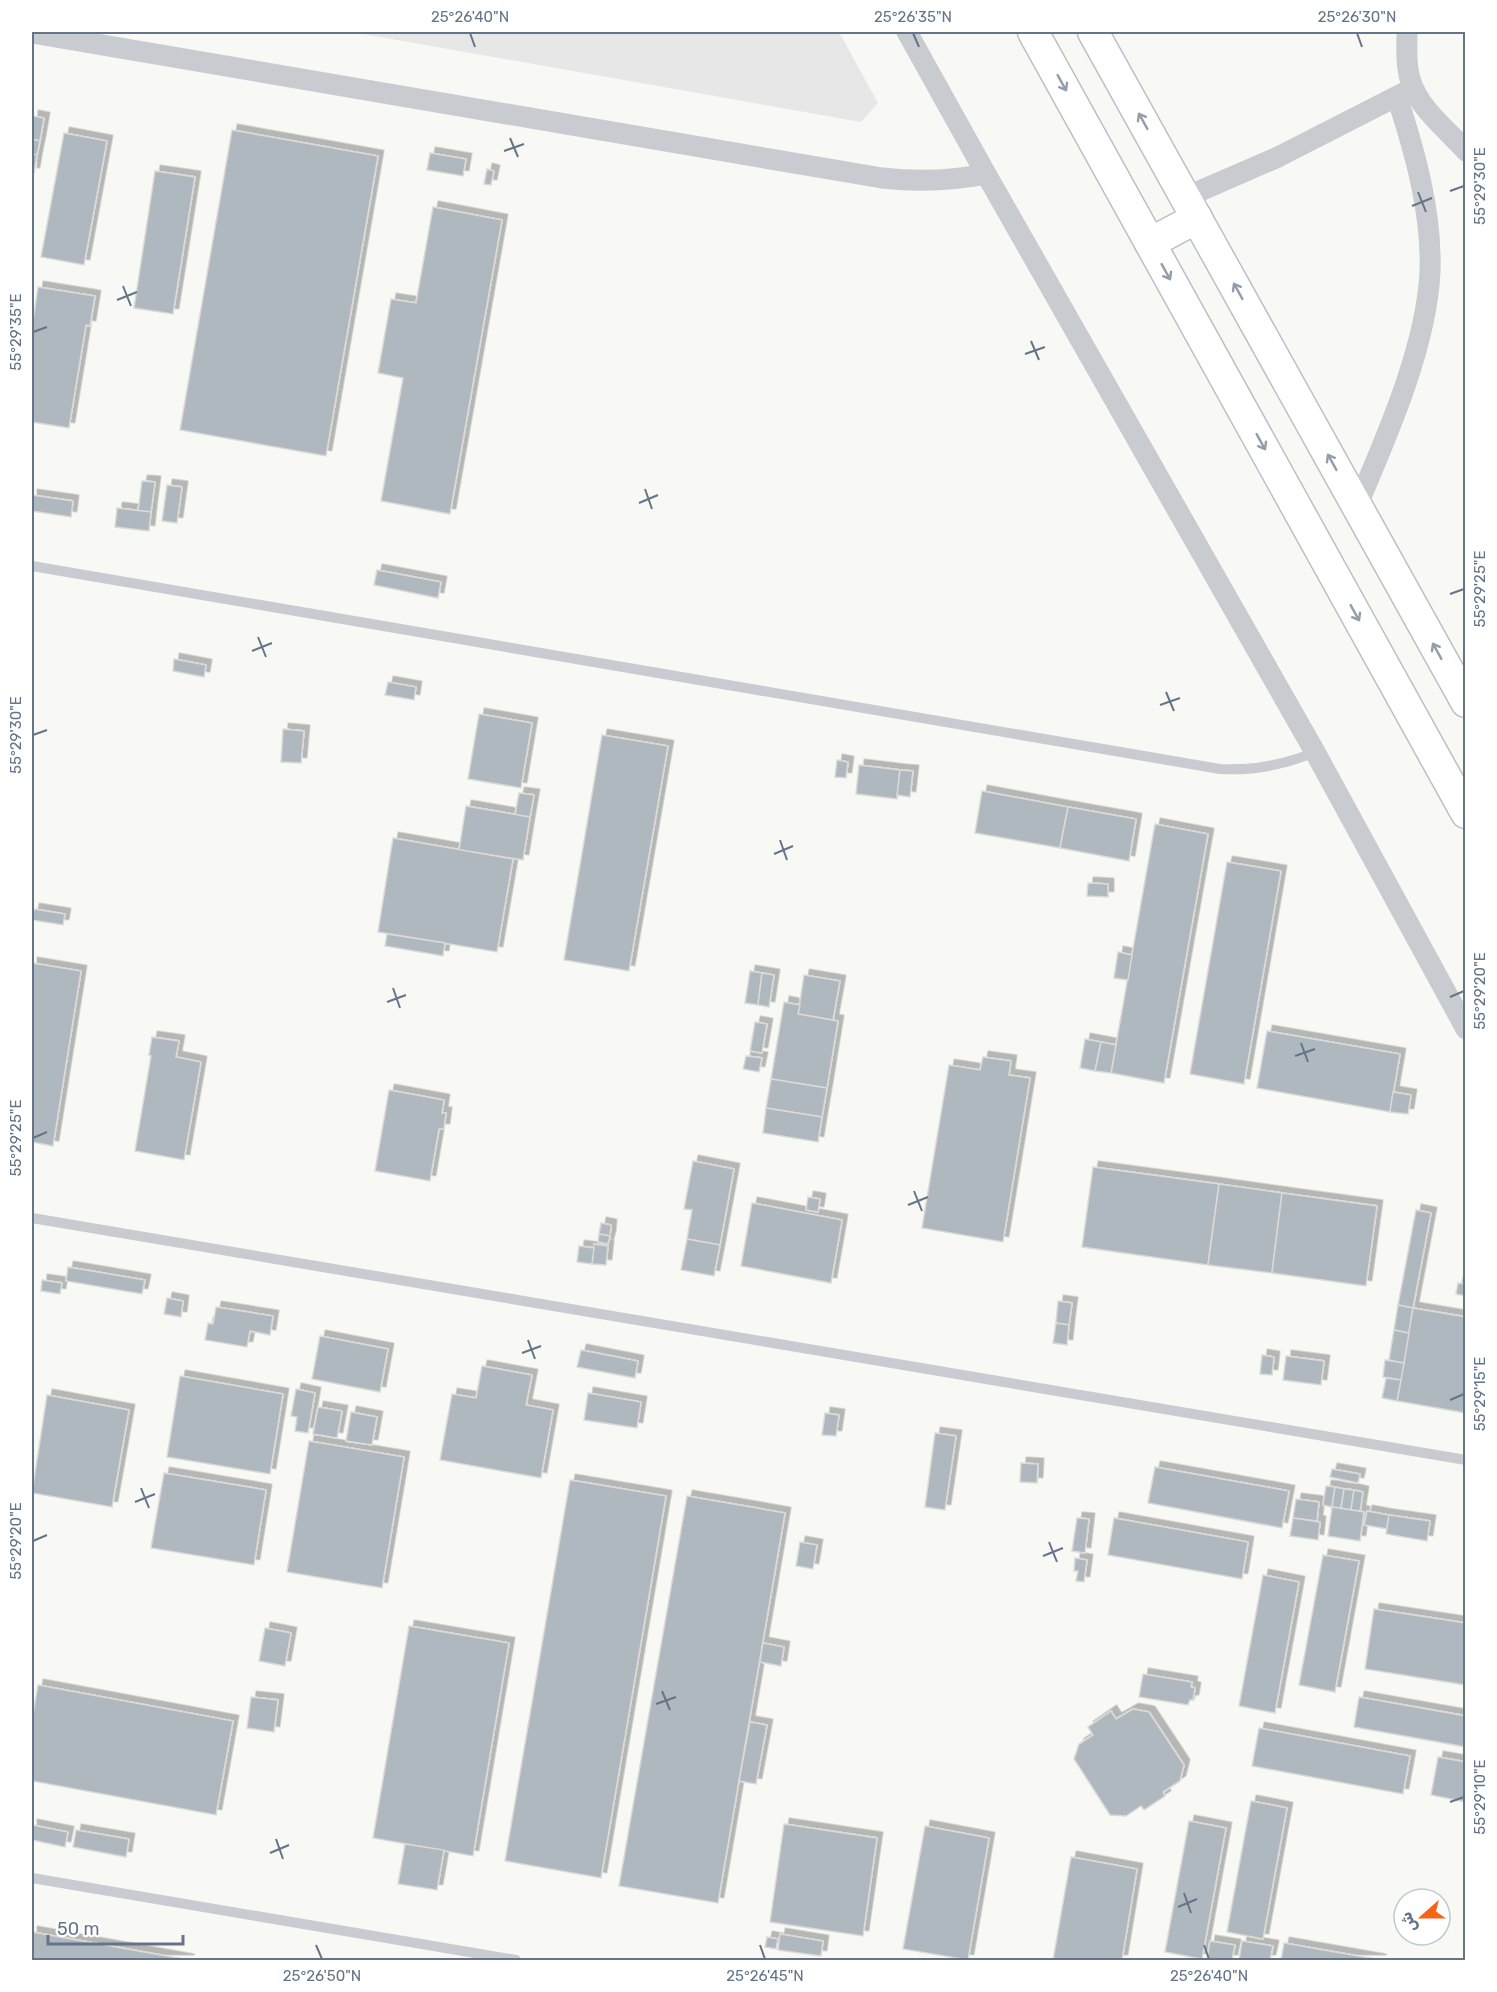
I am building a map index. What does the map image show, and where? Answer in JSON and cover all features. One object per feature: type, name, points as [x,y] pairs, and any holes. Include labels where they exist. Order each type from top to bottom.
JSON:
[{"type":"street","points":[[907,32],[1315,752],[1466,1029]]},
{"type":"street","points":[[1033,32],[1466,813]]},
{"type":"street","points":[[1093,32],[1466,702]]},
{"type":"street","points":[[1357,506],[1383,445],[1405,382],[1423,323],[1429,287],[1426,216],[1405,93],[1407,32]]},
{"type":"street","points":[[32,33],[882,178],[944,181],[986,174]]},
{"type":"street","points":[[1150,243],[1192,208],[1278,157],[1405,93]]},
{"type":"street","points":[[1405,93],[1424,107],[1466,151]]},
{"type":"lane","points":[[32,566],[1220,769],[1259,769],[1297,760],[1315,752]]},
{"type":"lane","points":[[32,1218],[1466,1460]]},
{"type":"lane","points":[[32,1878],[516,1960]]},
{"type":"shaded area","points":[[352,32],[839,32],[878,103],[861,122]]},
{"type":"building","points":[[33,116],[44,118],[40,141],[32,139]]},
{"type":"building","points":[[232,130],[378,156],[326,456],[180,430]]},
{"type":"building","points":[[64,133],[107,141],[84,265],[41,257]]},
{"type":"building","points":[[32,139],[40,141],[37,155],[32,154]]},
{"type":"building","points":[[430,153],[466,159],[463,176],[427,170]]},
{"type":"building","points":[[32,154],[37,155],[34,173],[32,173]]},
{"type":"building","points":[[487,169],[494,171],[491,185],[484,184]]},
{"type":"building","points":[[155,171],[195,177],[173,314],[134,308]]},
{"type":"building","points":[[433,207],[502,220],[450,514],[381,501],[403,378],[378,373],[391,299],[416,303]]},
{"type":"building","points":[[38,287],[95,296],[90,326],[86,325],[69,428],[32,422],[32,328]]},
{"type":"building","points":[[142,481],[155,482],[151,512],[138,511]]},
{"type":"building","points":[[167,485],[182,487],[177,523],[162,521]]},
{"type":"building","points":[[32,495],[73,501],[71,517],[32,511]]},
{"type":"building","points":[[117,508],[151,512],[149,531],[115,527]]},
{"type":"building","points":[[377,570],[441,582],[438,598],[374,585]]},
{"type":"building","points":[[174,659],[206,665],[204,677],[173,671]]},
{"type":"building","points":[[388,682],[416,687],[414,700],[385,695]]},
{"type":"building","points":[[479,714],[532,723],[521,788],[468,779]]},
{"type":"building","points":[[283,729],[304,731],[301,763],[281,762]]},
{"type":"building","points":[[602,735],[668,746],[629,971],[564,960]]},
{"type":"building","points":[[837,760],[848,762],[846,778],[835,777]]},
{"type":"building","points":[[859,765],[900,770],[897,799],[856,794]]},
{"type":"building","points":[[900,770],[913,771],[910,797],[897,795]]},
{"type":"building","points":[[982,791],[1068,807],[1060,848],[975,833]]},
{"type":"building","points":[[519,793],[534,795],[530,817],[515,815]]},
{"type":"building","points":[[466,806],[530,817],[523,860],[459,850]]},
{"type":"building","points":[[1068,807],[1136,819],[1129,861],[1060,848]]},
{"type":"building","points":[[1155,824],[1208,834],[1164,1083],[1111,1073]]},
{"type":"building","points":[[393,838],[513,859],[497,952],[378,932]]},
{"type":"building","points":[[1227,862],[1281,871],[1244,1084],[1190,1074]]},
{"type":"building","points":[[1088,883],[1108,884],[1108,897],[1087,896]]},
{"type":"building","points":[[34,909],[65,914],[63,925],[32,920]]},
{"type":"building","points":[[387,934],[445,943],[443,956],[385,946]]},
{"type":"building","points":[[1118,952],[1132,955],[1128,980],[1114,978]]},
{"type":"building","points":[[32,963],[81,971],[53,1146],[32,1142]]},
{"type":"building","points":[[750,971],[762,973],[758,1005],[745,1003]]},
{"type":"building","points":[[762,973],[774,975],[769,1007],[758,1005]]},
{"type":"building","points":[[804,975],[840,981],[833,1020],[798,1014]]},
{"type":"building","points":[[784,1002],[800,1005],[798,1014],[838,1021],[827,1088],[771,1079]]},
{"type":"building","points":[[755,1022],[767,1024],[762,1053],[750,1051]]},
{"type":"building","points":[[1267,1031],[1400,1054],[1390,1112],[1257,1088]]},
{"type":"building","points":[[152,1037],[179,1041],[176,1057],[201,1062],[184,1160],[135,1151],[151,1056],[149,1055]]},
{"type":"building","points":[[1085,1039],[1101,1042],[1095,1071],[1080,1068]]},
{"type":"building","points":[[1101,1042],[1116,1045],[1111,1073],[1095,1071]]},
{"type":"building","points":[[746,1056],[762,1058],[759,1072],[743,1069]]},
{"type":"building","points":[[983,1057],[1011,1061],[1009,1075],[1030,1078],[1003,1242],[922,1228],[949,1065],[980,1070]]},
{"type":"building","points":[[771,1079],[827,1088],[822,1117],[766,1108]]},
{"type":"building","points":[[389,1090],[444,1100],[442,1113],[446,1113],[444,1129],[439,1129],[430,1181],[375,1171]]},
{"type":"building","points":[[1393,1092],[1411,1095],[1408,1114],[1390,1112]]},
{"type":"building","points":[[766,1108],[822,1117],[818,1142],[763,1133]]},
{"type":"building","points":[[693,1161],[734,1169],[720,1245],[687,1239],[692,1210],[684,1209]]},
{"type":"building","points":[[1093,1167],[1219,1184],[1208,1265],[1082,1247]]},
{"type":"building","points":[[1219,1184],[1282,1193],[1272,1273],[1208,1265]]},
{"type":"building","points":[[1282,1193],[1377,1206],[1366,1286],[1272,1273]]},
{"type":"building","points":[[808,1197],[820,1199],[818,1212],[806,1210]]},
{"type":"building","points":[[752,1203],[842,1220],[831,1283],[741,1266]]},
{"type":"building","points":[[1416,1210],[1431,1213],[1413,1308],[1398,1305]]},
{"type":"building","points":[[601,1223],[611,1225],[610,1236],[599,1234]]},
{"type":"building","points":[[599,1234],[610,1236],[608,1244],[598,1242]]},
{"type":"building","points":[[687,1239],[720,1245],[714,1276],[681,1270]]},
{"type":"building","points":[[594,1244],[608,1246],[606,1265],[592,1264]]},
{"type":"building","points":[[579,1246],[594,1248],[592,1264],[577,1262]]},
{"type":"building","points":[[68,1267],[145,1280],[142,1294],[66,1281]]},
{"type":"building","points":[[42,1280],[62,1283],[60,1294],[41,1291]]},
{"type":"building","points":[[1458,1283],[1466,1284],[1466,1296],[1456,1294]]},
{"type":"building","points":[[167,1298],[183,1301],[181,1317],[164,1314]]},
{"type":"building","points":[[1058,1301],[1072,1303],[1069,1325],[1056,1323]]},
{"type":"building","points":[[1398,1305],[1413,1308],[1409,1333],[1394,1330]]},
{"type":"building","points":[[216,1307],[273,1316],[270,1335],[250,1331],[247,1347],[205,1340],[208,1323],[213,1324]]},
{"type":"building","points":[[1413,1308],[1466,1317],[1466,1413],[1397,1401]]},
{"type":"building","points":[[1056,1323],[1069,1325],[1067,1345],[1053,1343]]},
{"type":"building","points":[[1394,1330],[1409,1333],[1404,1363],[1389,1360]]},
{"type":"building","points":[[320,1336],[388,1349],[380,1392],[312,1379]]},
{"type":"building","points":[[581,1350],[638,1361],[635,1378],[577,1367]]},
{"type":"building","points":[[1262,1355],[1274,1357],[1272,1375],[1260,1374]]},
{"type":"building","points":[[1286,1356],[1324,1361],[1321,1385],[1283,1380]]},
{"type":"building","points":[[1385,1360],[1404,1363],[1401,1380],[1383,1377]]},
{"type":"building","points":[[482,1366],[532,1375],[526,1405],[553,1410],[541,1478],[440,1460],[452,1394],[476,1398]]},
{"type":"building","points":[[180,1376],[283,1394],[270,1474],[167,1457]]},
{"type":"building","points":[[1386,1378],[1401,1380],[1397,1401],[1382,1398]]},
{"type":"building","points":[[296,1389],[315,1393],[308,1433],[295,1431],[297,1417],[291,1416]]},
{"type":"building","points":[[588,1393],[641,1402],[637,1428],[584,1420]]},
{"type":"building","points":[[47,1395],[129,1410],[112,1507],[32,1493]]},
{"type":"building","points":[[318,1407],[342,1411],[337,1438],[313,1434]]},
{"type":"building","points":[[351,1412],[377,1417],[372,1445],[346,1441]]},
{"type":"building","points":[[825,1413],[839,1415],[836,1436],[822,1435]]},
{"type":"building","points":[[935,1433],[956,1436],[945,1510],[925,1507]]},
{"type":"building","points":[[309,1441],[404,1457],[382,1588],[287,1572]]},
{"type":"building","points":[[1021,1463],[1038,1464],[1037,1483],[1020,1482]]},
{"type":"building","points":[[1155,1467],[1289,1491],[1282,1528],[1148,1503]]},
{"type":"building","points":[[1332,1469],[1360,1474],[1358,1483],[1330,1477]]},
{"type":"building","points":[[164,1473],[266,1490],[254,1565],[151,1548]]},
{"type":"building","points":[[570,1480],[666,1496],[601,1878],[505,1861]]},
{"type":"building","points":[[1326,1486],[1335,1487],[1332,1507],[1323,1505]]},
{"type":"building","points":[[1335,1487],[1344,1489],[1341,1508],[1332,1507]]},
{"type":"building","points":[[1344,1489],[1354,1490],[1351,1510],[1341,1508]]},
{"type":"building","points":[[1354,1490],[1363,1492],[1360,1511],[1351,1510]]},
{"type":"building","points":[[687,1496],[785,1513],[718,1903],[619,1886]]},
{"type":"building","points":[[1296,1499],[1319,1502],[1317,1521],[1293,1518]]},
{"type":"building","points":[[1332,1507],[1364,1512],[1360,1541],[1328,1536]]},
{"type":"building","points":[[1367,1511],[1389,1515],[1387,1529],[1364,1525]]},
{"type":"building","points":[[1389,1515],[1430,1521],[1427,1541],[1386,1534]]},
{"type":"building","points":[[1077,1518],[1089,1519],[1085,1553],[1072,1551]]},
{"type":"building","points":[[1114,1518],[1248,1542],[1242,1579],[1108,1555]]},
{"type":"building","points":[[1293,1518],[1320,1522],[1318,1540],[1290,1536]]},
{"type":"building","points":[[800,1542],[817,1545],[813,1569],[796,1566]]},
{"type":"building","points":[[1323,1555],[1359,1561],[1335,1692],[1299,1685]]},
{"type":"building","points":[[1075,1558],[1087,1560],[1084,1582],[1076,1581],[1078,1571],[1074,1571]]},
{"type":"building","points":[[1263,1575],[1299,1582],[1275,1713],[1239,1706]]},
{"type":"building","points":[[1374,1609],[1466,1623],[1466,1685],[1365,1669]]},
{"type":"building","points":[[409,1626],[509,1643],[473,1856],[373,1838]]},
{"type":"building","points":[[265,1628],[291,1633],[285,1666],[259,1661]]},
{"type":"building","points":[[763,1643],[784,1647],[781,1666],[760,1662]]},
{"type":"building","points":[[1143,1674],[1192,1682],[1191,1687],[1195,1688],[1193,1700],[1190,1700],[1188,1705],[1139,1697]]},
{"type":"building","points":[[38,1685],[233,1721],[216,1815],[32,1781],[32,1720]]},
{"type":"building","points":[[251,1697],[278,1700],[274,1732],[247,1728]]},
{"type":"building","points":[[1359,1697],[1466,1716],[1466,1747],[1354,1727]]},
{"type":"building","points":[[1133,1709],[1149,1712],[1184,1765],[1180,1781],[1163,1792],[1165,1796],[1144,1810],[1141,1806],[1126,1816],[1110,1815],[1074,1759],[1079,1744],[1093,1735],[1088,1727],[1111,1711],[1116,1719]]},
{"type":"building","points":[[750,1722],[767,1725],[756,1784],[739,1781]]},
{"type":"building","points":[[1259,1728],[1410,1756],[1403,1794],[1252,1766]]},
{"type":"building","points":[[1438,1757],[1466,1762],[1466,1802],[1431,1795]]},
{"type":"building","points":[[1251,1801],[1287,1808],[1263,1939],[1227,1932]]},
{"type":"building","points":[[1189,1821],[1226,1828],[1202,1959],[1165,1952]]},
{"type":"building","points":[[784,1824],[877,1838],[863,1936],[770,1922]]},
{"type":"building","points":[[32,1825],[68,1832],[65,1847],[32,1840]]},
{"type":"building","points":[[925,1826],[989,1838],[968,1960],[903,1949]]},
{"type":"building","points":[[76,1830],[129,1839],[126,1857],[73,1847]]},
{"type":"building","points":[[405,1844],[444,1850],[437,1890],[398,1884]]},
{"type":"building","points":[[1071,1857],[1137,1869],[1122,1960],[1053,1960]]},
{"type":"building","points":[[32,1932],[189,1960],[32,1960]]},
{"type":"building","points":[[780,1934],[823,1941],[821,1956],[778,1950]]},
{"type":"building","points":[[767,1937],[778,1939],[776,1949],[765,1947]]},
{"type":"building","points":[[1210,1941],[1235,1945],[1232,1960],[1207,1960]]},
{"type":"building","points":[[1242,1941],[1273,1946],[1270,1960],[1239,1960]]},
{"type":"building","points":[[1284,1943],[1381,1960],[1281,1960]]}]
